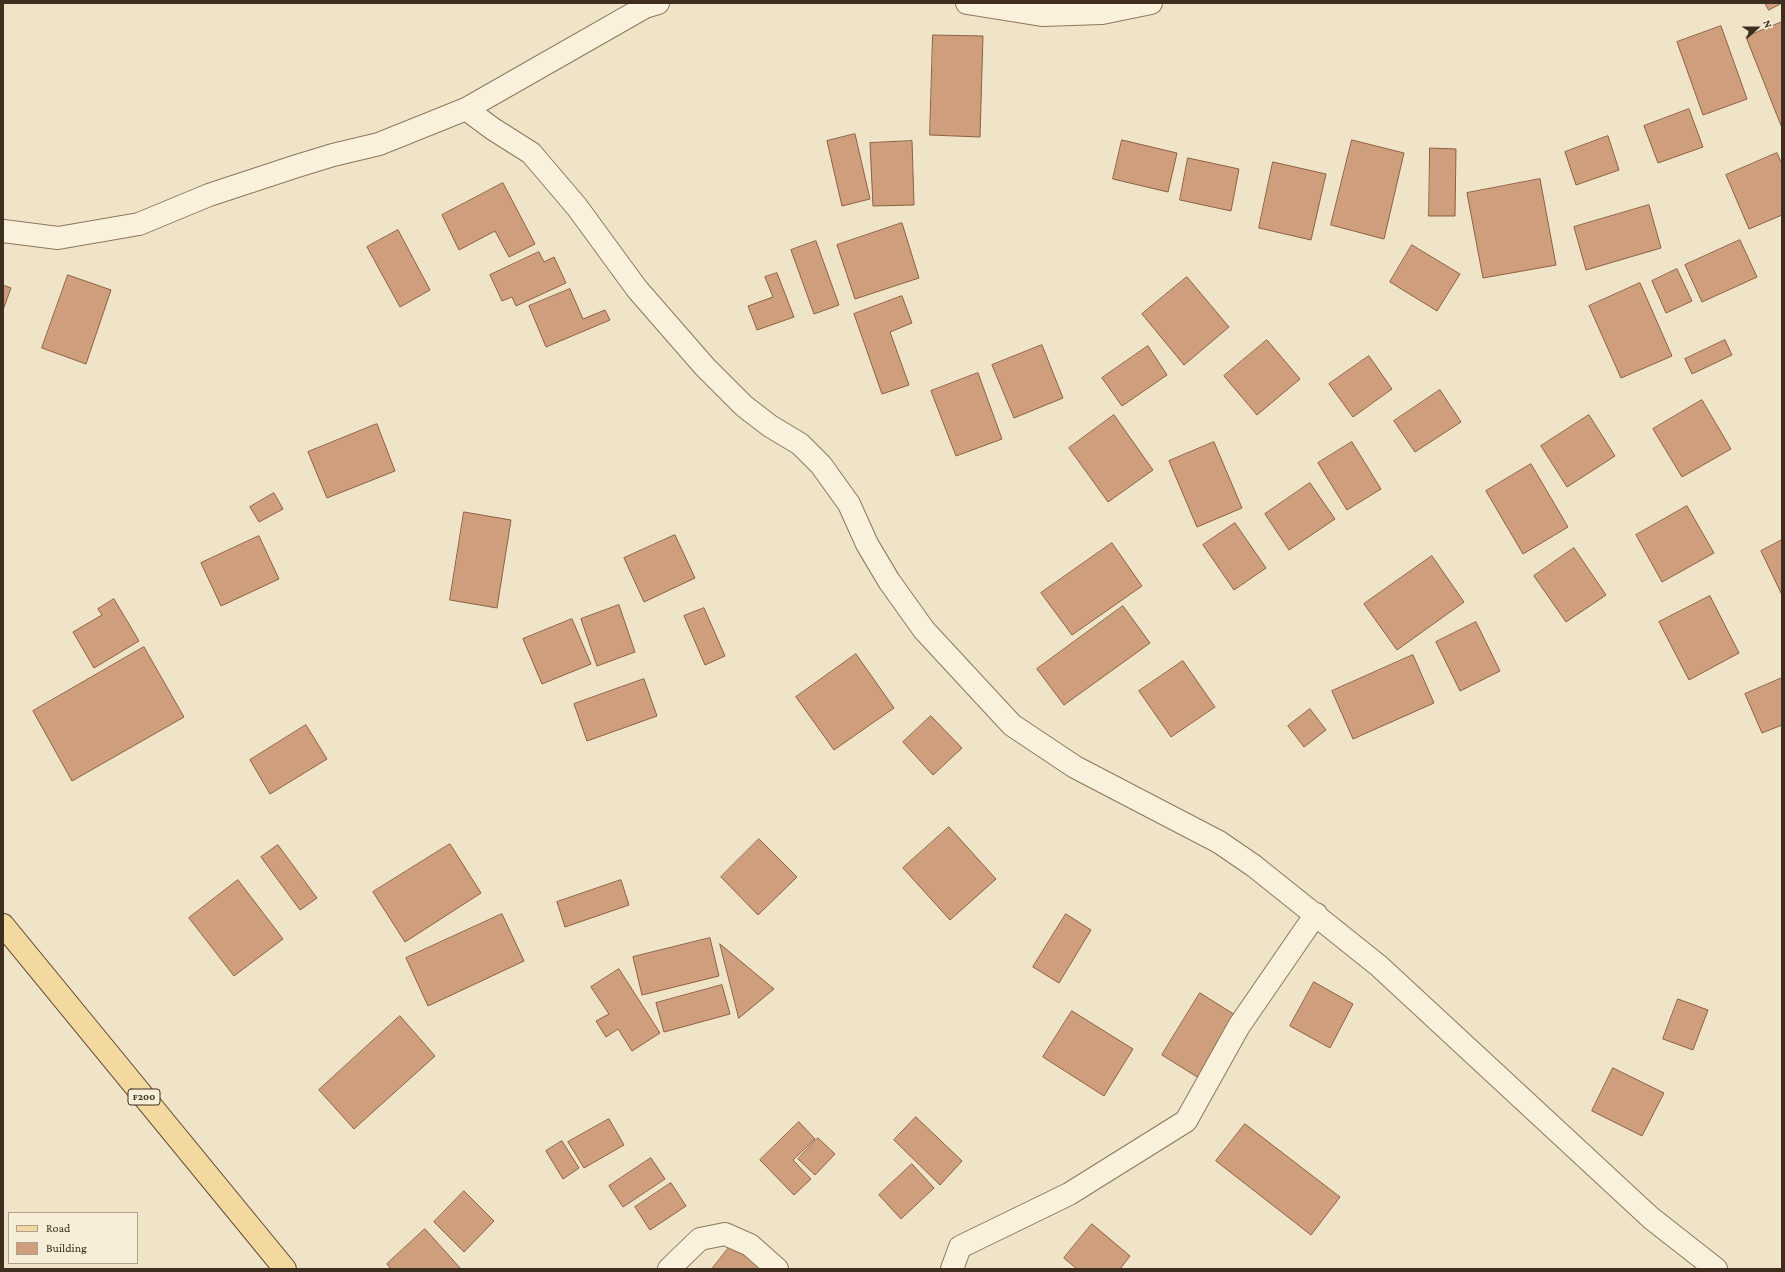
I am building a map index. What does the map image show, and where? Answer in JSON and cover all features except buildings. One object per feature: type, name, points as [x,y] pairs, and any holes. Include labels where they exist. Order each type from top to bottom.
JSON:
[{"type":"main road","name":"F200","points":[[3,925],[285,1269]]},
{"type":"street","points":[[3,231],[58,238],[139,224],[209,195],[290,168],[333,155],[379,144],[466,108],[645,6],[658,3]]},
{"type":"street","points":[[967,3],[1042,15],[1102,13],[1151,3]]},
{"type":"street","points":[[466,108],[493,129],[532,152],[578,207],[637,289],[705,367],[744,406],[770,426],[800,444],[821,465],[849,504],[867,544],[889,581],[924,630],[1012,725],[1075,767],[1219,842],[1254,866],[1316,914],[1379,966],[1651,1218],[1716,1269]]},
{"type":"street","points":[[952,1269],[960,1247],[1069,1194],[1186,1121],[1239,1026],[1316,914]]},
{"type":"street","points":[[669,1269],[700,1239],[725,1234],[750,1245],[777,1269]]}]
